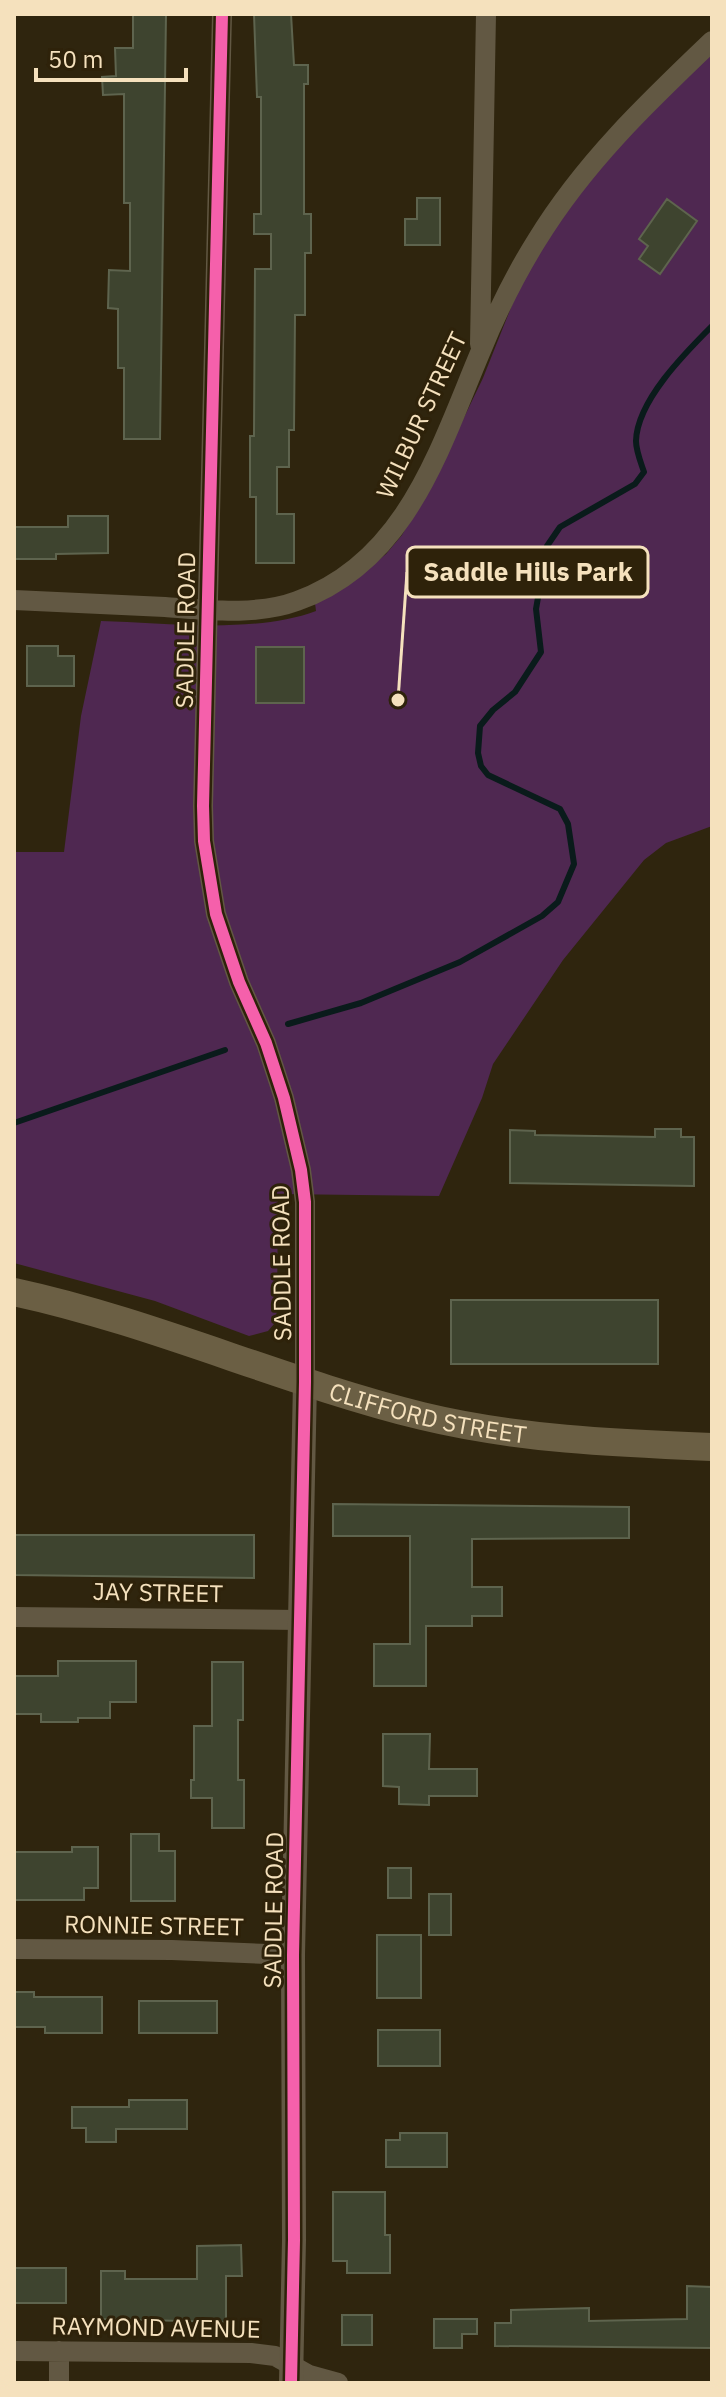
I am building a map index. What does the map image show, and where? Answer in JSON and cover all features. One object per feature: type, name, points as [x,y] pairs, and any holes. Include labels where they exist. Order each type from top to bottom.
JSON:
[{"type":"main road","name":"CLIFFORD STREET","points":[[14,1292],[69,1304],[305,1382],[423,1416],[534,1436],[712,1447]]},
{"type":"street","name":"SADDLE ROAD","points":[[222,14],[204,841],[216,914],[279,1085],[301,1170],[305,1202],[305,1382],[293,1955],[292,2373]]},
{"type":"street","points":[[480,352],[486,14]]},
{"type":"street","name":"WILBUR STREET","points":[[14,600],[207,610],[273,608],[297,601],[353,573],[394,531],[438,454],[480,352],[521,267],[579,177],[631,118],[712,41]]},
{"type":"street","name":"JAY STREET","points":[[14,1617],[301,1620]]},
{"type":"street","name":"RONNIE STREET","points":[[14,1949],[293,1955]]},
{"type":"street","name":"RAYMOND AVENUE","points":[[14,2351],[251,2353],[275,2356],[292,2373],[338,2383]]},
{"type":"street","points":[[59,2351],[59,2383]]},
{"type":"shaded area","points":[[712,46],[712,826],[666,843],[644,860],[563,960],[493,1064],[482,1098],[439,1196],[278,1194],[277,1311],[274,1324],[268,1331],[249,1336],[155,1301],[14,1263],[14,852],[64,852],[81,716],[101,621],[239,625],[292,618],[316,611],[315,603],[348,585],[386,554],[402,535],[444,459],[483,378],[539,246],[585,183]]},
{"type":"building","points":[[133,14],[166,14],[160,439],[124,439],[124,368],[118,368],[118,309],[108,308],[109,270],[130,271],[130,203],[124,203],[124,94],[103,95],[102,77],[116,76],[115,48],[133,48]]},
{"type":"building","points":[[254,14],[291,14],[294,65],[308,65],[308,84],[304,84],[304,214],[311,214],[311,253],[305,253],[305,315],[295,315],[294,430],[289,430],[289,467],[277,467],[277,514],[294,514],[294,563],[256,563],[256,497],[250,497],[250,436],[254,436],[255,269],[271,269],[271,234],[254,234],[254,214],[261,214],[261,97],[257,97]]},
{"type":"building","points":[[417,198],[440,198],[440,245],[405,245],[405,219],[417,219]]},
{"type":"building","points":[[667,199],[697,221],[660,274],[639,259],[648,246],[639,239]]},
{"type":"building","points":[[68,516],[108,516],[108,553],[56,554],[56,559],[14,559],[14,527],[68,527]]},
{"type":"building","points":[[27,646],[58,646],[58,656],[74,656],[74,686],[27,686]]},
{"type":"building","points":[[256,647],[304,647],[304,703],[256,703]]},
{"type":"building","points":[[655,1129],[681,1129],[681,1137],[694,1137],[694,1186],[510,1183],[510,1130],[535,1131],[535,1135],[655,1137]]},
{"type":"building","points":[[451,1300],[658,1300],[658,1364],[451,1364]]},
{"type":"building","points":[[333,1504],[629,1507],[629,1538],[472,1539],[472,1587],[502,1587],[502,1616],[472,1616],[472,1626],[426,1626],[426,1686],[374,1686],[374,1644],[410,1644],[410,1536],[333,1536]]},
{"type":"building","points":[[14,1535],[254,1535],[254,1578],[14,1575]]},
{"type":"building","points":[[58,1661],[136,1661],[136,1702],[110,1702],[110,1718],[78,1718],[78,1722],[41,1722],[41,1714],[14,1714],[14,1676],[58,1676]]},
{"type":"building","points":[[212,1662],[243,1662],[243,1720],[238,1720],[238,1780],[244,1780],[244,1828],[212,1828],[212,1798],[191,1798],[194,1726],[212,1726]]},
{"type":"building","points":[[383,1734],[430,1734],[429,1769],[477,1769],[477,1796],[429,1796],[429,1805],[399,1804],[399,1787],[383,1786]]},
{"type":"building","points":[[131,1834],[159,1834],[159,1851],[175,1851],[175,1901],[131,1901]]},
{"type":"building","points":[[72,1847],[98,1847],[98,1888],[84,1888],[84,1900],[14,1900],[14,1852],[72,1852]]},
{"type":"building","points":[[388,1868],[411,1868],[411,1898],[388,1898]]},
{"type":"building","points":[[429,1894],[451,1894],[451,1935],[429,1935]]},
{"type":"building","points":[[377,1935],[421,1935],[421,1998],[377,1998]]},
{"type":"building","points":[[14,1992],[34,1992],[34,1997],[102,1997],[102,2033],[45,2033],[45,2027],[14,2027]]},
{"type":"building","points":[[139,2001],[217,2001],[217,2033],[139,2033]]},
{"type":"building","points":[[378,2030],[440,2030],[440,2066],[378,2066]]},
{"type":"building","points":[[129,2100],[187,2100],[187,2129],[116,2129],[116,2142],[86,2142],[86,2128],[72,2128],[72,2107],[129,2107]]},
{"type":"building","points":[[400,2133],[447,2133],[447,2167],[386,2167],[386,2140],[400,2140]]},
{"type":"building","points":[[333,2192],[385,2192],[385,2235],[390,2235],[390,2273],[347,2273],[347,2261],[333,2261]]},
{"type":"building","points":[[241,2245],[242,2276],[226,2276],[226,2322],[101,2319],[101,2271],[125,2271],[125,2279],[197,2279],[197,2246]]},
{"type":"building","points":[[14,2268],[66,2268],[66,2303],[14,2303]]},
{"type":"building","points":[[687,2286],[712,2287],[712,2348],[495,2346],[495,2323],[511,2323],[511,2310],[589,2308],[589,2321],[687,2319]]},
{"type":"building","points":[[342,2315],[372,2315],[372,2345],[342,2345]]},
{"type":"building","points":[[434,2319],[477,2319],[477,2334],[462,2334],[462,2348],[434,2348]]},
{"type":"waterway","points":[[288,1024],[361,1003],[460,962],[542,916],[558,902],[574,864],[568,824],[560,809],[488,775],[481,766],[478,753],[480,726],[493,710],[515,692],[541,652],[536,609],[547,546],[560,527],[635,484],[644,472],[636,441],[644,410],[664,379],[712,326]]},
{"type":"waterway","points":[[14,1123],[225,1050]]},
{"type":"cycle path","points":[[222,14],[204,841],[216,914],[284,1098],[301,1170],[305,1202],[305,1382],[293,1955],[291,2383]]},
{"type":"place","name":"Saddle Hills Park","points":[[398,700]]}]
